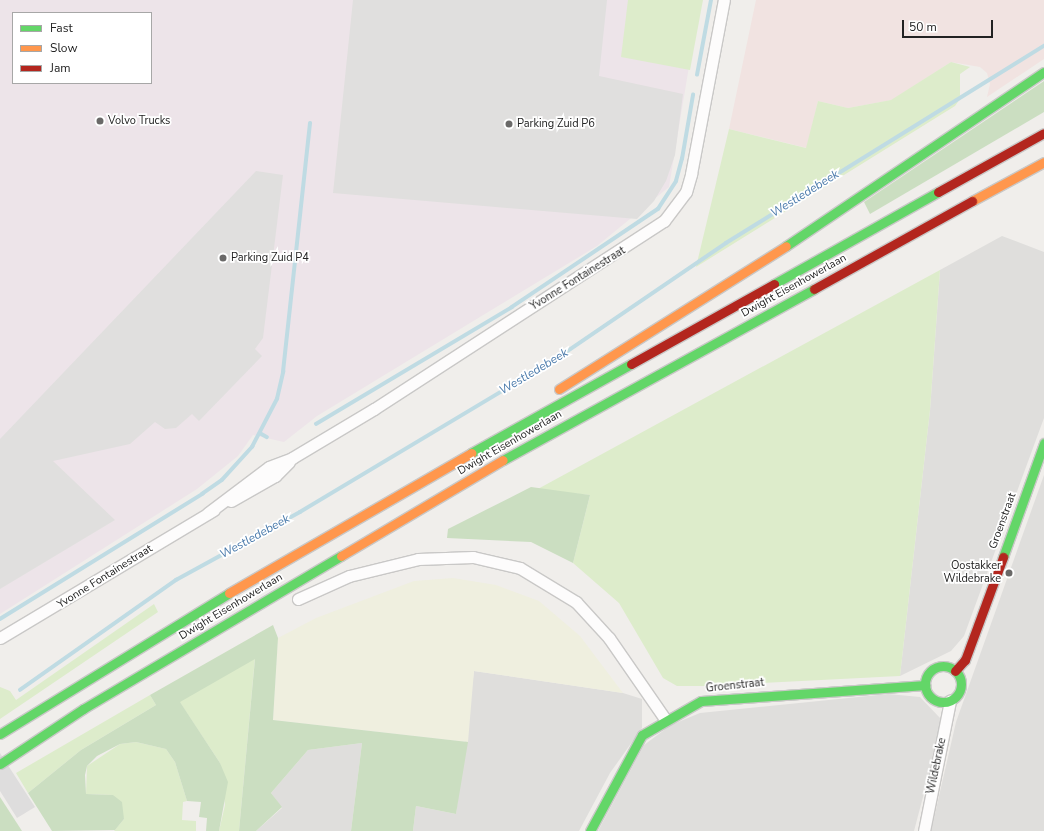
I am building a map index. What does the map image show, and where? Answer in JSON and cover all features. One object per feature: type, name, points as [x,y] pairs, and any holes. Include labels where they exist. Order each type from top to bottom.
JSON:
[{"type":"main road","points":[[469,454],[546,399],[837,214],[1044,72]]},
{"type":"main road","name":"Dwight Eisenhowerlaan","points":[[0,734],[195,613],[469,454],[1044,133]]},
{"type":"main road","name":"Dwight Eisenhowerlaan","points":[[0,764],[90,705],[508,457],[1044,162]]},
{"type":"main road","name":"Groenstraat","points":[[955,671],[965,660],[1044,443]]},
{"type":"main road","points":[[937,667],[955,671],[960,688],[950,701],[933,699],[925,685],[928,674],[937,667]]},
{"type":"main road","name":"Groenstraat","points":[[590,831],[642,736],[665,719],[701,701],[925,685]]},
{"type":"street","name":"Yvonne Fontainestraat","points":[[0,638],[208,513],[269,467],[292,458],[664,221],[686,192],[692,174],[724,0]]},
{"type":"street","points":[[298,599],[349,576],[418,559],[473,557],[520,568],[576,602],[609,638],[665,719]]},
{"type":"street","name":"Wildebrake","points":[[924,831],[950,701]]},
{"type":"shaded area","name":"Volvo Trucks","points":[[0,0],[700,0],[669,187],[597,246],[317,416],[284,442],[253,435],[238,456],[197,489],[0,614]]},
{"type":"shaded area","name":"Parking Zuid P6","points":[[353,0],[607,0],[599,76],[683,94],[675,155],[666,181],[654,201],[637,219],[333,193]]},
{"type":"shaded area","points":[[756,0],[1044,0],[1044,59],[987,97],[990,84],[987,73],[980,67],[951,62],[892,100],[848,108],[818,101],[807,148],[729,129]]},
{"type":"shaded area","name":"Parking Zuid P4","points":[[256,171],[283,175],[263,338],[255,349],[262,356],[199,421],[192,414],[176,428],[165,429],[155,422],[130,444],[53,461],[115,520],[0,589],[0,439]]},
{"type":"shaded area","points":[[1002,236],[1044,252],[1044,418],[964,636],[951,651],[900,676],[930,410],[940,270]]},
{"type":"shaded area","points":[[1044,475],[1044,831],[931,831],[956,722]]},
{"type":"shaded area","points":[[474,671],[623,693],[642,699],[642,728],[610,773],[579,831],[413,831],[416,806],[456,814]]},
{"type":"shaded area","points":[[888,694],[920,697],[940,718],[941,729],[914,831],[598,831],[644,745],[671,725],[700,713]]},
{"type":"shaded area","points":[[362,743],[351,831],[256,831],[282,808],[271,793],[308,750]]},
{"type":"green space","points":[[628,0],[703,0],[690,70],[621,57]]},
{"type":"green space","points":[[951,62],[970,67],[960,74],[960,99],[955,106],[696,267],[729,129],[806,148],[818,101],[848,108],[891,100]]},
{"type":"green space","points":[[1044,81],[1044,112],[870,214],[864,202]]},
{"type":"green space","points":[[940,270],[930,410],[900,676],[704,686],[677,686],[663,678],[619,603],[573,563],[590,495],[536,490]]},
{"type":"green space","points":[[531,487],[590,495],[573,563],[531,542],[447,538],[448,529]]},
{"type":"green space","points":[[453,578],[496,585],[539,601],[580,636],[623,693],[474,671],[468,742],[273,720],[278,638],[316,618],[414,581]]},
{"type":"green space","points":[[154,604],[158,612],[0,719],[0,687],[10,691],[16,700]]},
{"type":"green space","points":[[273,625],[278,638],[273,720],[468,742],[456,814],[416,806],[413,831],[351,831],[362,743],[308,750],[271,793],[282,807],[256,831],[239,831],[255,659],[180,702],[220,763],[228,782],[219,831],[206,831],[207,818],[199,817],[201,802],[187,801],[175,762],[166,749],[136,742],[120,744],[97,756],[87,766],[85,775],[86,794],[113,795],[122,802],[124,819],[115,830],[52,831],[28,793],[81,750],[156,705],[150,695]]},
{"type":"green space","points":[[255,658],[239,831],[219,831],[225,805],[220,763],[179,701]]},
{"type":"green space","points":[[150,695],[156,705],[81,750],[28,793],[16,773]]},
{"type":"green space","points":[[136,742],[166,749],[175,762],[187,801],[183,802],[182,820],[196,821],[196,831],[114,831],[124,819],[113,795],[86,794],[87,766],[120,744]]},
{"type":"green space","points":[[0,797],[22,831],[0,831]]},
{"type":"pier","points":[[0,753],[35,807],[17,818],[0,791]]},
{"type":"waterway","points":[[697,75],[711,0]]},
{"type":"waterway","name":"Westledebeek","points":[[20,690],[176,580],[300,512],[559,357],[726,243],[1044,46]]},
{"type":"waterway","points":[[316,424],[512,307],[658,209],[676,181],[682,159],[693,95]]},
{"type":"waterway","name":"Westledebeek","points":[[0,619],[202,494],[222,480],[252,447],[277,399],[283,372],[310,123]]},
{"type":"waterway","points":[[260,433],[267,437]]},
{"type":"traffic: fast","points":[[786,246],[1044,72]]},
{"type":"traffic: fast","points":[[774,284],[938,192]]},
{"type":"traffic: fast","points":[[503,460],[814,289]]},
{"type":"traffic: fast","points":[[471,453],[631,364]]},
{"type":"traffic: fast","points":[[1003,557],[1044,443]]},
{"type":"traffic: fast","points":[[0,764],[83,709],[341,556]]},
{"type":"traffic: fast","points":[[0,734],[229,593]]},
{"type":"traffic: fast","points":[[946,666],[956,671],[960,677],[961,684],[960,691],[956,697],[950,701],[940,702],[930,697],[926,691],[925,681],[930,671],[936,667],[946,666]]},
{"type":"traffic: fast","points":[[590,831],[642,735],[701,701],[925,685]]},
{"type":"traffic: slow","points":[[972,201],[1044,162]]},
{"type":"traffic: slow","points":[[559,389],[786,246]]},
{"type":"traffic: slow","points":[[229,593],[471,453]]},
{"type":"traffic: slow","points":[[341,556],[503,460]]},
{"type":"traffic: jam","points":[[938,192],[1044,133]]},
{"type":"traffic: jam","points":[[814,289],[972,201]]},
{"type":"traffic: jam","points":[[631,364],[774,284]]},
{"type":"traffic: jam","points":[[955,671],[965,660],[1003,557]]},
{"type":"place","name":"Volvo Trucks","points":[[100,121]]},
{"type":"place","name":"Parking Zuid P6","points":[[509,124]]},
{"type":"place","name":"Parking Zuid P4","points":[[223,258]]},
{"type":"place","name":"Oostakker Wildebrake","points":[[1009,573]]}]
